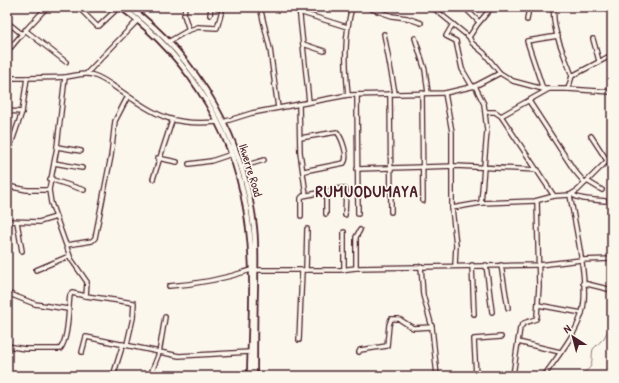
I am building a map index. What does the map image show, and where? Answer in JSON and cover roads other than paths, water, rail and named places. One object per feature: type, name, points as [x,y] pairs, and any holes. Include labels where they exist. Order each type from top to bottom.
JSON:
[{"type":"main road","points":[[120,7],[138,20],[168,48],[188,72],[221,122],[233,154],[242,183],[247,210],[253,270],[250,376]]},
{"type":"main road","name":"Ikwerre Road","points":[[129,7],[154,27],[168,42],[202,86],[221,122],[241,167],[250,200],[254,227],[254,376]]},
{"type":"street","points":[[7,52],[47,7]]},
{"type":"street","points":[[78,7],[96,26],[99,26],[120,7]]},
{"type":"street","points":[[185,7],[184,15],[189,30]]},
{"type":"street","points":[[210,7],[210,16]]},
{"type":"street","points":[[168,42],[189,30],[198,27],[217,28],[223,7]]},
{"type":"street","points":[[260,7],[270,49],[278,108]]},
{"type":"street","points":[[299,7],[309,102]]},
{"type":"street","points":[[348,96],[345,60],[347,27],[352,7]]},
{"type":"street","points":[[366,7],[392,16],[407,18],[421,23]]},
{"type":"street","points":[[432,7],[469,38],[472,43],[484,53],[500,73],[521,84],[543,89],[568,88],[612,92]]},
{"type":"street","points":[[464,7],[479,22]]},
{"type":"street","points":[[469,38],[479,22],[492,7]]},
{"type":"street","points":[[527,20],[529,7]]},
{"type":"street","points":[[554,7],[554,18],[558,36],[572,76],[568,88]]},
{"type":"street","points":[[299,12],[347,27]]},
{"type":"street","points":[[87,74],[138,20]]},
{"type":"street","points":[[7,22],[22,34]]},
{"type":"street","points":[[453,24],[446,36],[456,41],[462,69],[474,86],[486,112],[487,131],[481,203]]},
{"type":"street","points":[[25,30],[66,62]]},
{"type":"street","points":[[384,34],[395,93]]},
{"type":"street","points":[[543,89],[527,40],[558,36]]},
{"type":"street","points":[[415,38],[425,70],[428,93]]},
{"type":"street","points":[[593,39],[598,61]]},
{"type":"street","points":[[302,44],[324,51]]},
{"type":"street","points":[[572,76],[612,55]]},
{"type":"street","points":[[7,78],[65,77],[87,74],[94,75],[150,111],[172,121],[199,124],[221,122],[278,108],[348,96],[395,93],[445,93],[474,86],[500,73]]},
{"type":"street","points":[[65,77],[57,147],[49,190],[56,217],[73,264],[87,282],[86,296]]},
{"type":"street","points":[[7,156],[9,146],[22,112],[27,78]]},
{"type":"street","points":[[501,116],[552,88]]},
{"type":"street","points":[[422,93],[423,200]]},
{"type":"street","points":[[445,93],[452,132],[452,208],[455,231],[455,266]]},
{"type":"street","points":[[390,94],[391,212]]},
{"type":"street","points":[[357,95],[358,214]]},
{"type":"street","points":[[67,244],[92,242],[95,238],[110,162],[115,122],[128,96]]},
{"type":"street","points":[[529,101],[574,170],[586,182],[602,190]]},
{"type":"street","points":[[299,104],[300,138],[306,195]]},
{"type":"street","points":[[7,111],[22,112]]},
{"type":"street","points":[[486,112],[495,112],[501,116],[554,196]]},
{"type":"street","points":[[153,179],[158,158],[172,121]]},
{"type":"street","points":[[300,138],[337,132],[346,157],[344,163],[304,171]]},
{"type":"street","points":[[591,136],[612,168]]},
{"type":"street","points":[[57,147],[81,151]]},
{"type":"street","points":[[189,164],[211,161],[233,154]]},
{"type":"street","points":[[571,195],[612,156]]},
{"type":"street","points":[[158,158],[177,162]]},
{"type":"street","points":[[241,167],[264,160]]},
{"type":"street","points":[[54,162],[82,168]]},
{"type":"street","points":[[357,169],[423,166],[485,166],[538,170]]},
{"type":"street","points":[[50,179],[84,190]]},
{"type":"street","points":[[7,186],[27,190],[49,190]]},
{"type":"street","points":[[301,216],[301,198],[306,195],[345,189],[345,215]]},
{"type":"street","points":[[326,191],[326,214]]},
{"type":"street","points":[[452,208],[481,203],[538,201],[554,196],[571,195],[583,199],[605,201]]},
{"type":"street","points":[[544,376],[560,352],[582,313],[583,283],[581,260],[571,195]]},
{"type":"street","points":[[512,375],[520,328],[524,323],[536,319],[538,305],[538,201]]},
{"type":"street","points":[[7,221],[39,222],[56,217]]},
{"type":"street","points":[[17,222],[22,251]]},
{"type":"street","points":[[300,340],[307,229]]},
{"type":"street","points":[[356,268],[356,237],[360,230]]},
{"type":"street","points":[[344,232],[344,270]]},
{"type":"street","points":[[36,270],[70,256]]},
{"type":"street","points":[[169,286],[201,284],[222,280],[253,270],[344,270],[356,268],[421,266],[538,265],[581,260],[612,259]]},
{"type":"street","points":[[472,265],[474,314]]},
{"type":"street","points":[[486,265],[492,312]]},
{"type":"street","points":[[501,265],[508,308]]},
{"type":"street","points":[[421,266],[422,295],[432,327],[437,376]]},
{"type":"street","points":[[583,283],[612,290]]},
{"type":"street","points":[[7,293],[35,304],[68,309]]},
{"type":"street","points":[[7,346],[25,349],[60,349],[63,344],[71,294],[134,303],[133,318],[125,344],[112,376]]},
{"type":"street","points":[[538,305],[582,313]]},
{"type":"street","points":[[150,376],[160,353],[165,317]]},
{"type":"street","points":[[359,352],[360,350],[387,346],[391,319],[399,320],[413,328],[432,327]]},
{"type":"street","points":[[82,352],[86,337],[125,344],[160,353],[195,356],[250,352]]},
{"type":"street","points":[[501,337],[474,339],[476,375],[518,376]]},
{"type":"street","points":[[518,342],[560,352]]},
{"type":"waterway","points":[[579,376],[590,367],[593,349],[604,338],[612,323]]},
{"type":"district","name":"RUMUODUMAYA","points":[[367,191]]}]
